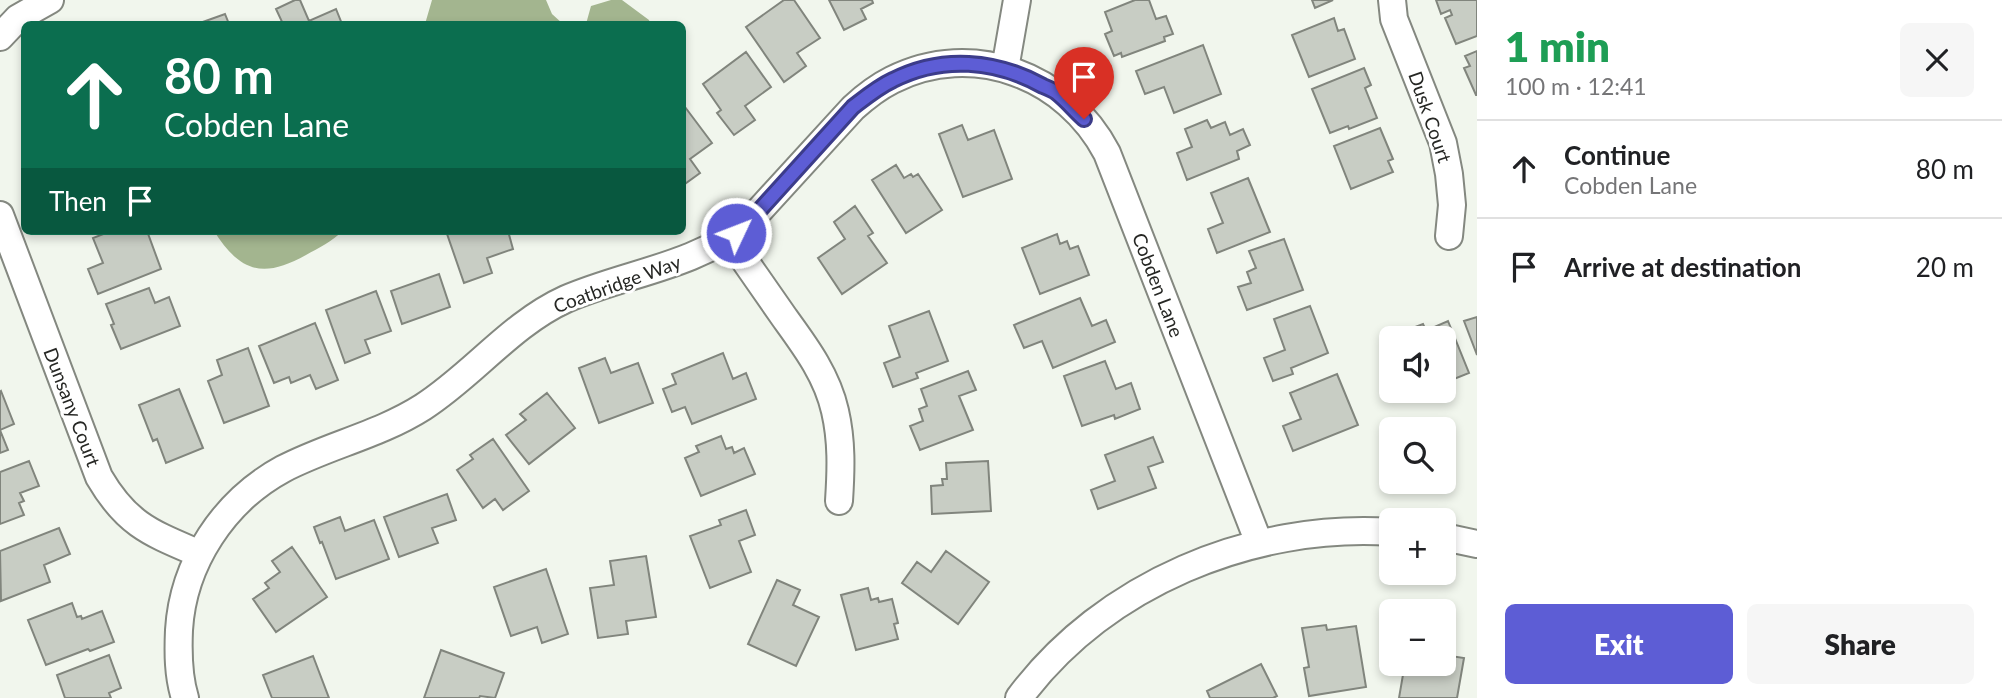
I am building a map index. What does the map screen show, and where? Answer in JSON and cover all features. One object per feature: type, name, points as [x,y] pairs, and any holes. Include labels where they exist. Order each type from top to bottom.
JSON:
[{"type":"street","points":[[0,37],[19,18],[50,0]]},
{"type":"street","points":[[1005,69],[1017,0]]},
{"type":"street","name":"Dusk Court","points":[[1392,0],[1394,19],[1443,143],[1452,205],[1449,236]]},
{"type":"street","name":"Coatbridge Way","points":[[185,698],[178,658],[179,618],[189,579],[200,554],[221,521],[260,483],[295,463],[407,417],[438,398],[523,325],[548,308],[576,295],[694,257],[729,238],[746,225],[853,107],[882,86],[906,74],[943,65],[968,63],[1005,69]]},
{"type":"street","name":"Cobden Lane","points":[[1005,69],[1031,78],[1055,91],[1084,119],[1101,141],[1259,543]]},
{"type":"street","name":"Dunsany Court","points":[[0,215],[99,477],[114,502],[134,521],[158,536],[200,554]]},
{"type":"street","points":[[729,238],[811,355],[825,381],[835,408],[839,432],[839,501]]},
{"type":"street","points":[[1019,698],[1058,654],[1098,620],[1130,598],[1185,568],[1259,543],[1321,533],[1379,532]]},
{"type":"street","points":[[1456,540],[1477,544]]},
{"type":"shaded area","points":[[432,0],[546,0],[552,14],[560,21],[426,21]]},
{"type":"shaded area","points":[[622,0],[649,21],[587,21],[591,6]]},
{"type":"shaded area","points":[[217,235],[337,235],[291,263],[265,269],[243,263]]},
{"type":"building","points":[[300,0],[309,21],[282,21],[276,9]]},
{"type":"building","points":[[784,0],[794,0],[820,38],[797,53],[806,66],[784,82],[746,27]]},
{"type":"building","points":[[829,0],[872,0],[873,3],[861,9],[866,19],[844,30]]},
{"type":"building","points":[[1135,0],[1149,0],[1156,19],[1166,16],[1173,34],[1164,37],[1165,41],[1122,57],[1121,53],[1114,56],[1105,34],[1112,31],[1105,12]]},
{"type":"building","points":[[1312,0],[1333,0],[1315,8]]},
{"type":"building","points":[[1436,0],[1477,0],[1477,36],[1456,44],[1445,18],[1452,15],[1450,10],[1441,14]]},
{"type":"building","points":[[336,9],[341,21],[309,21]]},
{"type":"building","points":[[225,14],[228,21],[206,21]]},
{"type":"building","points":[[1334,18],[1338,31],[1344,29],[1355,59],[1309,77],[1292,35]]},
{"type":"building","points":[[1203,45],[1221,94],[1174,113],[1164,87],[1145,94],[1136,71]]},
{"type":"building","points":[[1477,51],[1476,95],[1464,68],[1470,66],[1465,56]]},
{"type":"building","points":[[746,52],[771,87],[745,106],[755,120],[734,135],[717,113],[721,110],[703,84]]},
{"type":"building","points":[[1364,68],[1371,85],[1365,88],[1377,118],[1330,133],[1312,89]]},
{"type":"building","points":[[686,108],[712,143],[690,159],[700,173],[686,183]]},
{"type":"building","points":[[1207,120],[1211,128],[1225,122],[1230,135],[1243,129],[1250,145],[1237,151],[1239,159],[1187,180],[1177,153],[1192,147],[1185,129]]},
{"type":"building","points":[[962,125],[968,140],[994,130],[1012,179],[963,197],[939,134]]},
{"type":"building","points":[[1380,128],[1393,159],[1388,161],[1393,172],[1351,189],[1334,146]]},
{"type":"building","points":[[896,165],[904,178],[918,174],[942,210],[906,233],[872,180]]},
{"type":"building","points":[[1248,178],[1270,232],[1217,253],[1208,229],[1223,223],[1211,193]]},
{"type":"building","points":[[855,206],[873,233],[868,236],[887,263],[842,294],[818,258],[845,239],[834,222]]},
{"type":"building","points":[[1057,234],[1060,244],[1067,241],[1070,249],[1078,246],[1089,275],[1040,294],[1022,248]]},
{"type":"building","points":[[101,235],[148,235],[161,269],[98,294],[88,269],[103,263],[93,238]]},
{"type":"building","points":[[447,235],[509,235],[513,249],[487,258],[492,273],[464,283]]},
{"type":"building","points":[[1284,239],[1303,290],[1247,310],[1238,287],[1251,283],[1247,272],[1256,268],[1249,251]]},
{"type":"building","points":[[439,274],[450,307],[402,324],[391,291]]},
{"type":"building","points":[[149,288],[155,303],[169,297],[180,326],[121,349],[106,304]]},
{"type":"building","points":[[376,291],[391,331],[365,340],[370,353],[345,363],[326,310]]},
{"type":"building","points":[[1080,298],[1092,326],[1106,320],[1115,342],[1053,368],[1042,341],[1024,348],[1014,325]]},
{"type":"building","points":[[1310,306],[1328,353],[1291,368],[1293,374],[1273,381],[1264,358],[1285,350],[1274,319]]},
{"type":"building","points":[[929,311],[948,361],[916,373],[918,378],[893,387],[884,363],[900,357],[889,326]]},
{"type":"building","points":[[1477,317],[1477,355],[1464,321]]},
{"type":"building","points":[[1448,321],[1450,326],[1437,326]]},
{"type":"building","points":[[315,323],[338,380],[316,389],[310,375],[291,383],[289,377],[274,383],[259,346]]},
{"type":"building","points":[[1456,341],[1469,373],[1456,378]]},
{"type":"building","points":[[248,348],[269,406],[224,423],[208,381],[222,375],[217,360]]},
{"type":"building","points":[[723,353],[733,379],[746,373],[756,399],[692,424],[685,407],[672,412],[663,389],[676,384],[672,374]]},
{"type":"building","points":[[605,358],[611,373],[638,363],[653,403],[599,423],[579,368]]},
{"type":"building","points":[[1105,361],[1116,389],[1131,383],[1140,409],[1115,419],[1114,415],[1082,426],[1064,376]]},
{"type":"building","points":[[968,371],[976,390],[959,396],[973,430],[920,450],[910,426],[923,421],[919,409],[927,406],[921,389]]},
{"type":"building","points":[[1337,374],[1358,425],[1293,451],[1283,426],[1301,419],[1290,393]]},
{"type":"building","points":[[179,389],[203,448],[166,463],[157,439],[153,441],[139,405]]},
{"type":"building","points":[[0,392],[14,424],[0,430]]},
{"type":"building","points":[[547,393],[575,428],[529,464],[506,435],[526,420],[520,414]]},
{"type":"building","points":[[0,430],[8,450],[0,453]]},
{"type":"building","points":[[721,436],[726,449],[732,447],[734,453],[744,448],[755,474],[701,496],[685,458],[699,452],[696,446]]},
{"type":"building","points":[[1153,437],[1163,462],[1148,467],[1156,488],[1098,509],[1091,490],[1115,481],[1105,455]]},
{"type":"building","points":[[493,439],[529,491],[503,510],[495,499],[483,508],[457,470],[473,459],[470,455]]},
{"type":"building","points":[[29,461],[39,486],[20,493],[24,501],[19,503],[24,515],[0,524],[0,472]]},
{"type":"building","points":[[988,461],[991,511],[932,514],[931,486],[943,485],[942,479],[947,479],[946,463]]},
{"type":"building","points":[[447,494],[456,520],[432,528],[438,543],[399,557],[384,517]]},
{"type":"building","points":[[746,510],[755,535],[739,541],[751,572],[710,588],[690,536],[721,525],[719,520]]},
{"type":"building","points":[[340,517],[345,531],[374,520],[389,559],[336,579],[314,527]]},
{"type":"building","points":[[59,528],[70,554],[44,565],[50,582],[1,601],[0,551]]},
{"type":"building","points":[[292,547],[327,597],[276,632],[253,599],[269,588],[265,583],[280,572],[272,561]]},
{"type":"building","points":[[946,551],[989,582],[958,624],[902,583],[917,562],[931,572]]},
{"type":"building","points":[[646,556],[656,617],[626,621],[628,634],[598,638],[590,588],[614,585],[610,561]]},
{"type":"building","points":[[546,569],[568,634],[542,643],[537,627],[511,636],[494,587]]},
{"type":"building","points":[[777,580],[800,590],[793,605],[819,617],[796,666],[748,644]]},
{"type":"building","points":[[868,588],[871,600],[878,598],[879,602],[892,599],[898,623],[894,624],[898,639],[856,650],[841,595]]},
{"type":"building","points":[[72,603],[77,617],[81,616],[82,619],[102,611],[114,642],[46,665],[28,620]]},
{"type":"building","points":[[1326,625],[1327,630],[1356,626],[1366,687],[1309,696],[1304,668],[1309,667],[1302,628]]},
{"type":"building","points":[[441,650],[504,673],[495,698],[424,698]]},
{"type":"building","points":[[109,655],[121,688],[109,693],[111,698],[65,698],[57,675]]},
{"type":"building","points":[[313,656],[329,698],[272,698],[263,675]]},
{"type":"building","points":[[1456,657],[1464,658],[1457,698],[1399,698],[1403,676],[1456,676]]},
{"type":"building","points":[[1261,664],[1277,696],[1210,698],[1207,691]]},
{"type":"route","points":[[736,233],[853,107],[893,79],[918,70],[968,63],[1005,69],[1031,78],[1055,91],[1084,119]]}]
